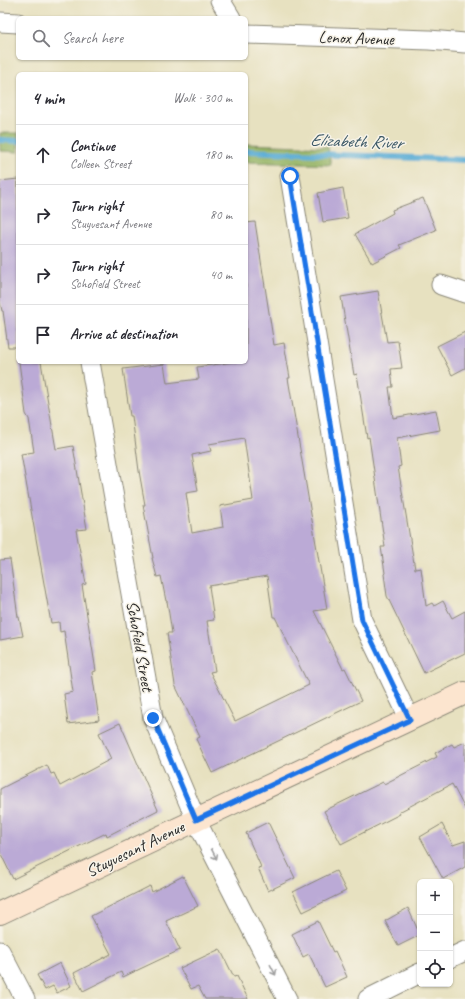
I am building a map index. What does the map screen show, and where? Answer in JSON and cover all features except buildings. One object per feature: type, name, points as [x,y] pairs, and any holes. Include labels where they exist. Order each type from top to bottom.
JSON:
[{"type":"main road","name":"Stuyvesant Avenue","points":[[0,913],[465,693]]},
{"type":"street","points":[[220,0],[230,16]]},
{"type":"street","points":[[0,22],[16,23]]},
{"type":"street","name":"Lenox Avenue","points":[[248,34],[429,40],[465,43]]},
{"type":"street","points":[[290,176],[362,620],[410,720]]},
{"type":"street","points":[[441,285],[465,293]]},
{"type":"street","name":"Schofield Street","points":[[90,364],[153,718],[196,820],[287,999]]},
{"type":"street","points":[[0,951],[25,999]]},
{"type":"street","points":[[453,957],[465,951]]},
{"type":"street","points":[[368,999],[417,974]]},
{"type":"green space","points":[[0,133],[16,133],[16,152],[0,151]]},
{"type":"green space","points":[[248,144],[328,147],[331,165],[248,162]]},
{"type":"waterway","name":"Elizabeth River","points":[[0,140],[16,141]]},
{"type":"waterway","name":"Elizabeth River","points":[[248,151],[465,160]]},
{"type":"route","points":[[153,718],[196,820],[410,720],[362,620],[290,176]]}]
